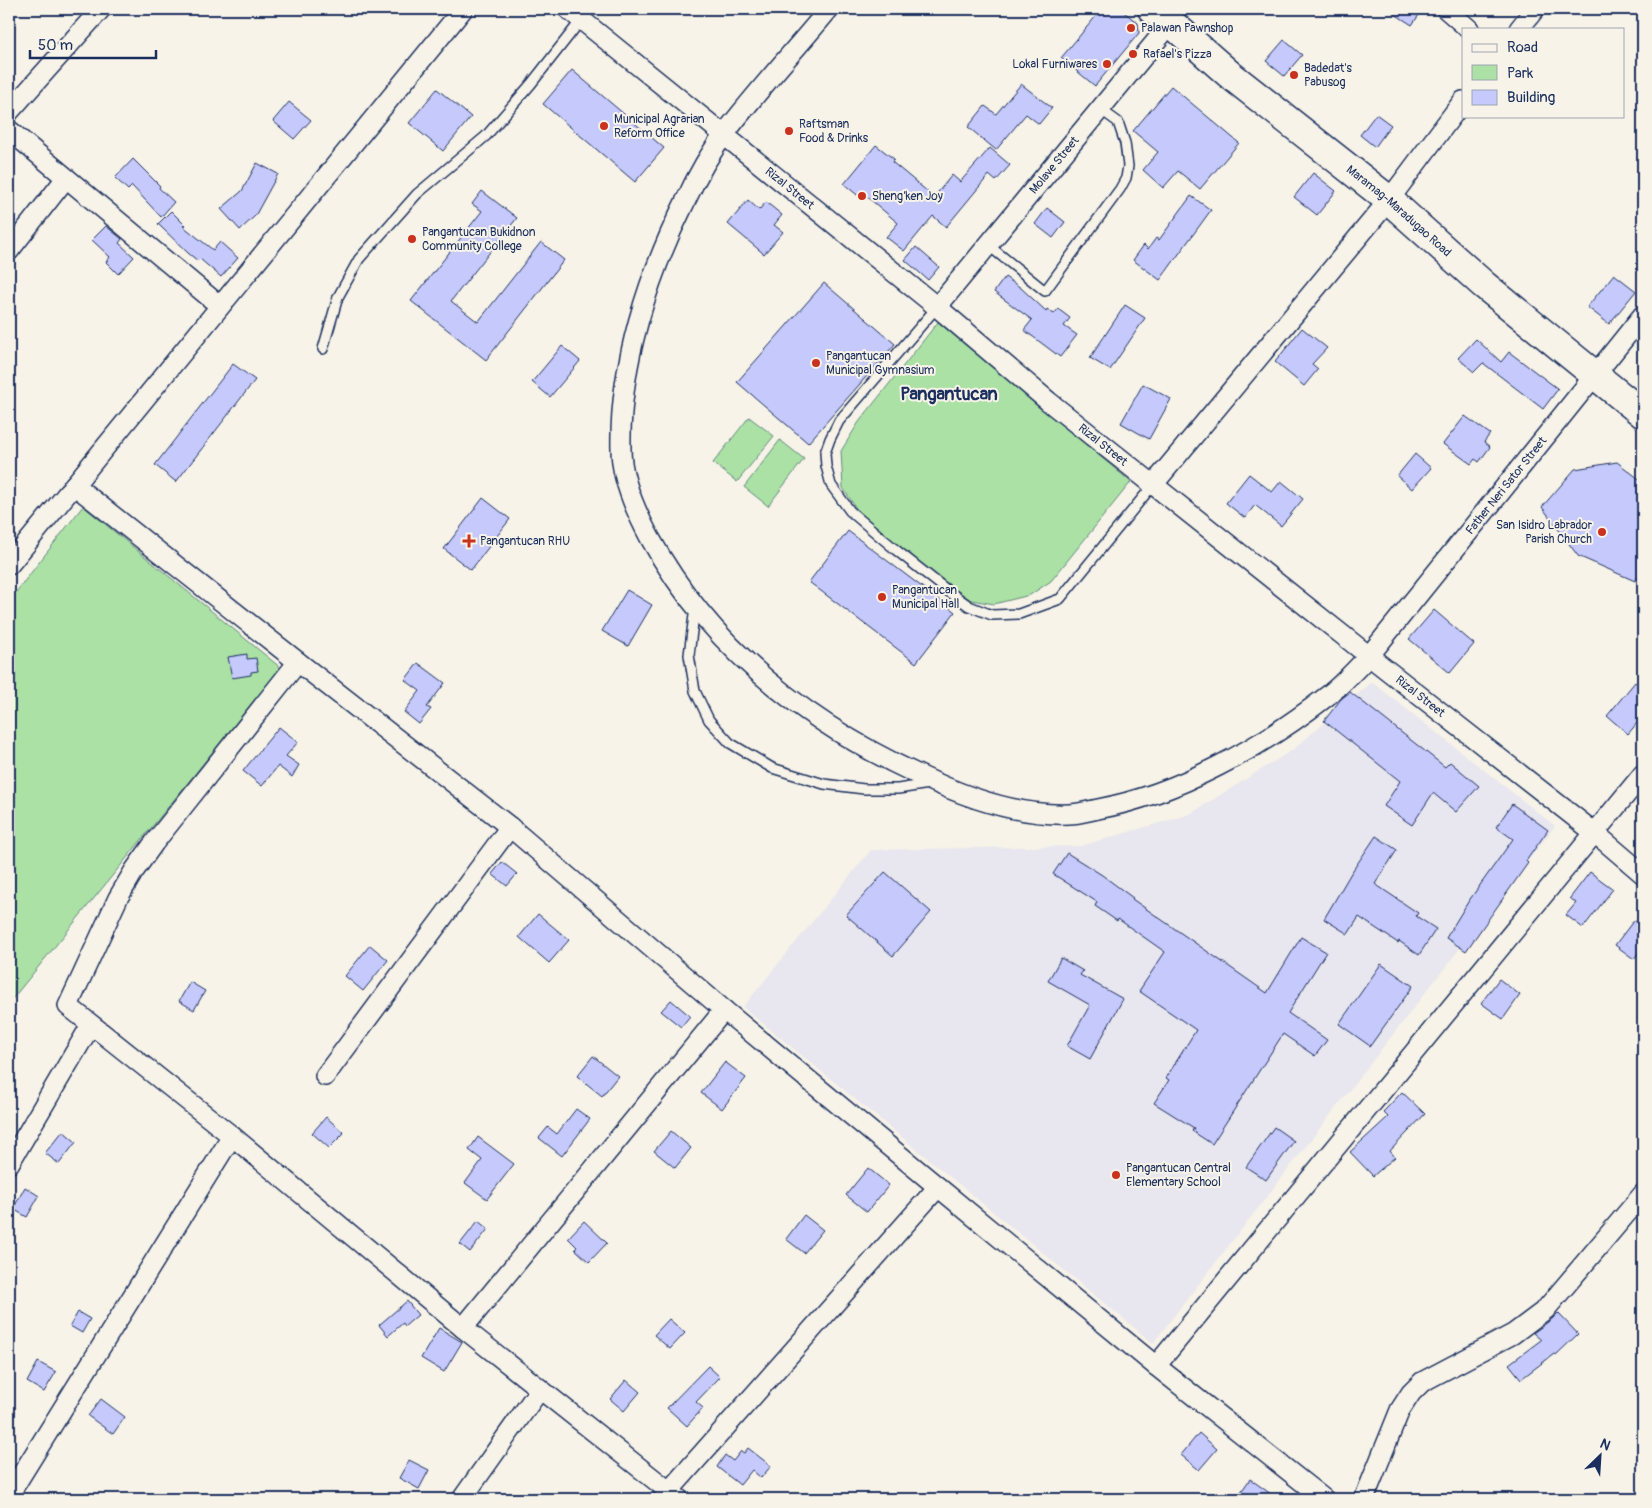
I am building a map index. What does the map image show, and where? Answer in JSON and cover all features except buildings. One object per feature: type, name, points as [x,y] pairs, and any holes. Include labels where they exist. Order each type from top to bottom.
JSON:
[{"type":"main road","name":"Maramag-Maradugao Road","points":[[1161,16],[1230,74],[1389,200],[1484,285],[1643,414]]},
{"type":"street","points":[[9,112],[101,9]]},
{"type":"street","points":[[9,565],[464,9]]},
{"type":"street","name":"Father Neri Sator Street","points":[[829,9],[724,134],[696,180],[674,223],[658,262],[642,310],[630,359],[623,406],[620,452],[628,487],[642,524],[665,565],[695,607],[733,649],[807,713],[848,739],[935,783],[981,801],[1028,812],[1071,814],[1120,805],[1179,785],[1235,756],[1292,722],[1330,694],[1369,656],[1643,315]]},
{"type":"street","points":[[1446,9],[1468,28]]},
{"type":"street","points":[[1520,28],[1535,9]]},
{"type":"street","name":"Rizal Street","points":[[575,14],[936,307],[1048,401],[1595,833],[1643,874]]},
{"type":"street","name":"Molave Street","points":[[936,307],[1100,109],[1161,16]]},
{"type":"street","points":[[1153,485],[1389,200],[1462,103]]},
{"type":"street","points":[[9,130],[220,306]]},
{"type":"street","points":[[9,251],[66,178]]},
{"type":"street","points":[[74,485],[510,827],[724,1010],[938,1187],[1156,1366],[1324,1499]]},
{"type":"street","points":[[298,662],[154,843],[134,871],[118,898],[68,1006],[232,1136],[463,1328],[540,1388],[670,1496],[938,1187]]},
{"type":"street","points":[[1156,1366],[1643,774]]},
{"type":"street","points":[[325,1076],[510,827]]},
{"type":"street","points":[[463,1328],[724,1010]]},
{"type":"street","points":[[9,1164],[92,1025]]},
{"type":"street","points":[[9,1495],[232,1136]]},
{"type":"street","points":[[1364,1499],[1400,1410],[1410,1393],[1422,1382],[1513,1334],[1545,1310],[1643,1194]]},
{"type":"street","points":[[462,1499],[540,1388]]},
{"type":"lane","points":[[323,349],[338,298],[359,259],[418,194],[486,136],[531,84],[575,14]]},
{"type":"lane","points":[[988,245],[1045,292],[1126,178],[1128,156],[1118,122],[1100,109]]},
{"type":"lane","points":[[936,307],[840,421],[830,439],[825,454],[831,485],[850,510],[896,550],[969,606],[992,615],[1019,614],[1060,599],[1153,485]]},
{"type":"lane","points":[[695,607],[689,655],[696,691],[709,720],[730,743],[772,768],[824,784],[873,789],[898,789],[935,783]]},
{"type":"shaded area","name":"Pangantucan Central Elementary School","points":[[1372,682],[1555,826],[1153,1343],[743,1007],[871,850],[1081,846],[1190,814],[1294,749]]},
{"type":"green space","points":[[938,322],[1131,482],[1051,581],[1030,595],[994,604],[971,600],[929,571],[863,519],[843,488],[841,451],[859,422]]},
{"type":"green space","points":[[749,417],[774,436],[737,482],[713,463]]},
{"type":"green space","points":[[780,440],[804,459],[768,506],[744,487]]},
{"type":"green space","points":[[83,506],[281,668],[9,1003],[9,601]]},
{"type":"place","name":"Palawan Pawnshop","points":[[1131,28]]},
{"type":"place","name":"Rafael's Pizza","points":[[1133,54]]},
{"type":"place","name":"Lokal Furniwares","points":[[1107,64]]},
{"type":"place","name":"Badedat's Pabusog","points":[[1294,75]]},
{"type":"place","name":"Municipal Agrarian Reform Office","points":[[604,126]]},
{"type":"place","name":"Raftsman Food & Drinks","points":[[789,131]]},
{"type":"place","name":"Sheng'ken Joy","points":[[862,196]]},
{"type":"place","name":"Pangantucan Bukidnon Community College","points":[[412,239]]},
{"type":"place","name":"Pangantucan Municipal Gymnasium","points":[[816,363]]},
{"type":"place","name":"San Isidro Labrador Parish Church","points":[[1602,532]]},
{"type":"place","name":"Pangantucan RHU","points":[[469,541]]},
{"type":"place","name":"Pangantucan Municipal Hall","points":[[882,597]]},
{"type":"place","name":"Pangantucan Central Elementary School","points":[[1116,1175]]},
{"type":"district","name":"Pangantucan","points":[[949,394]]}]
